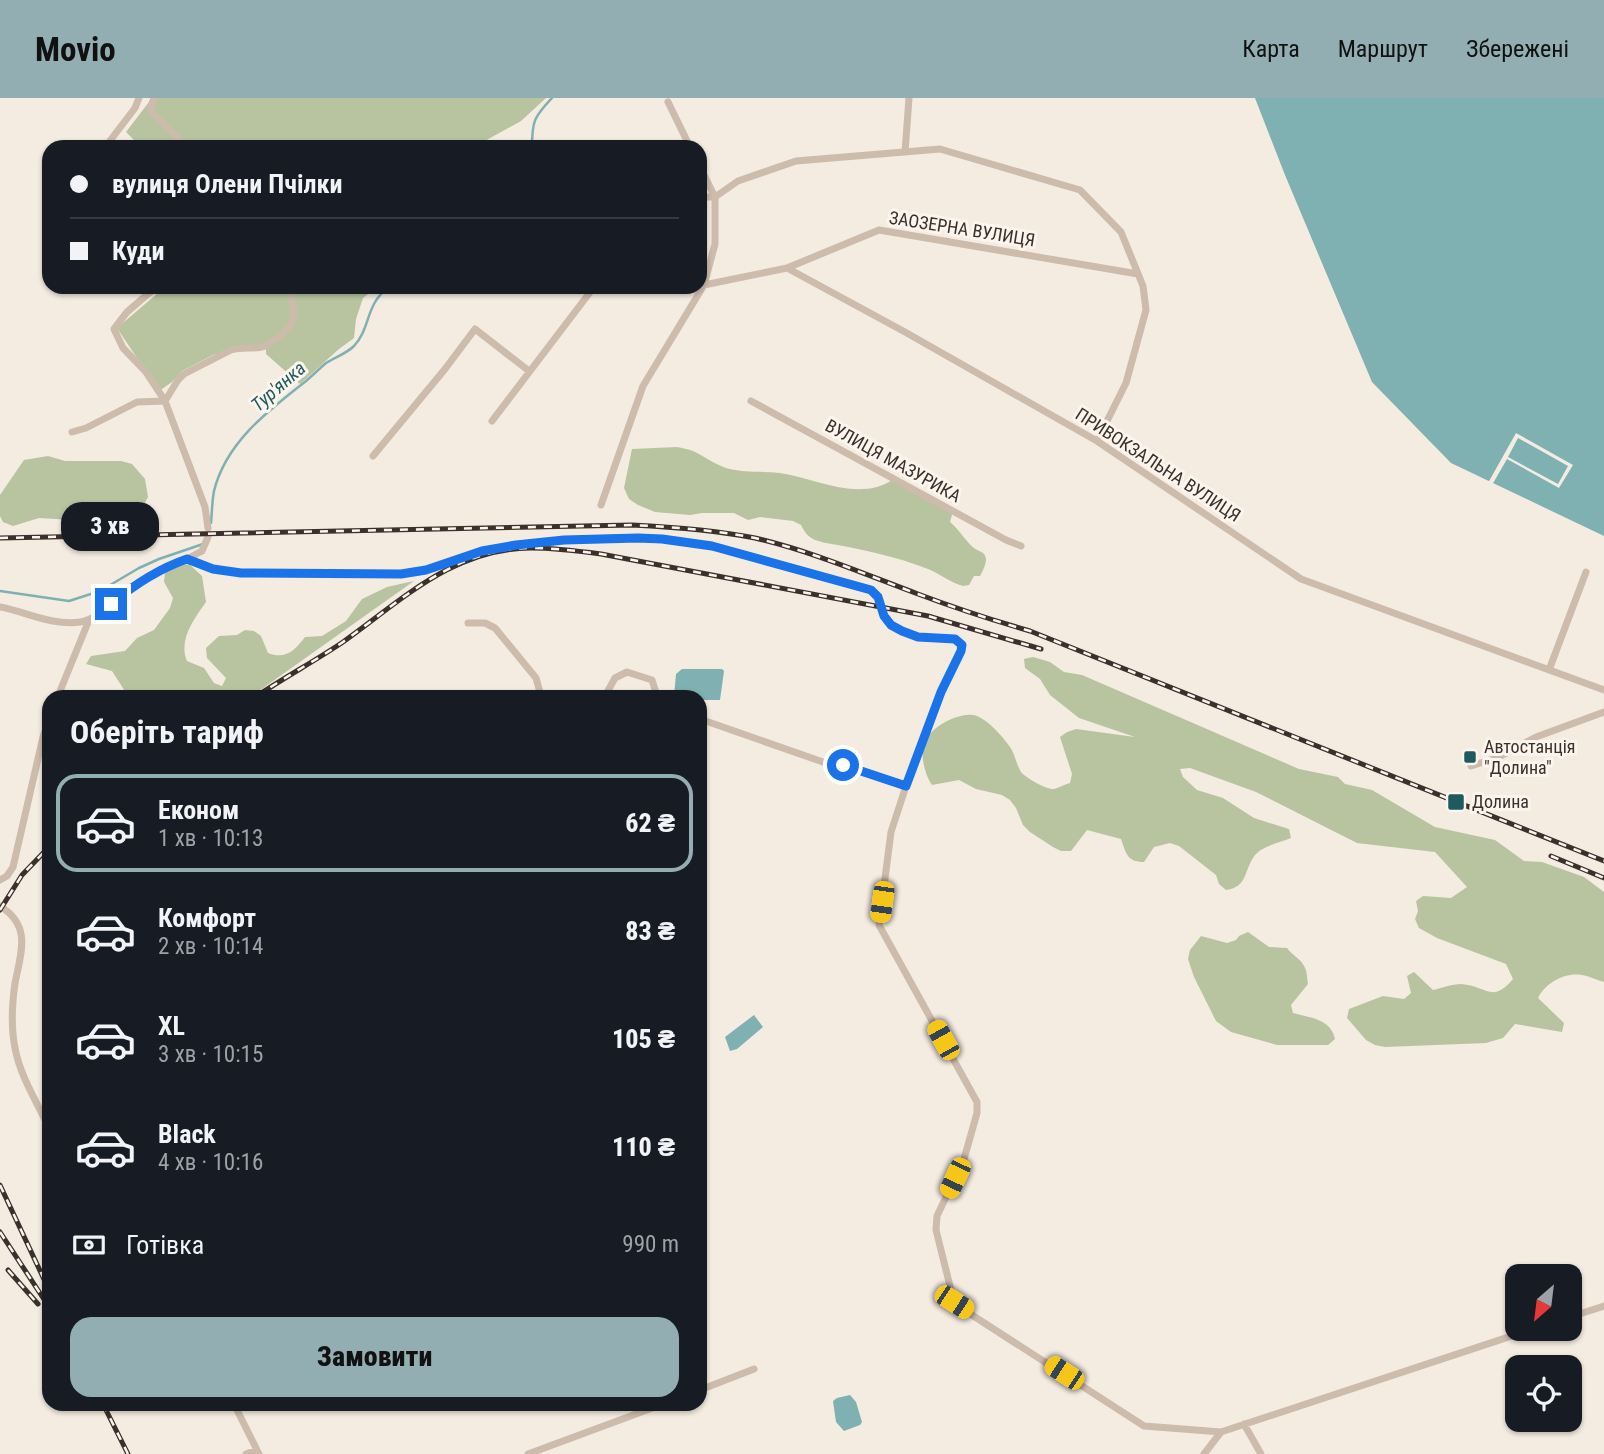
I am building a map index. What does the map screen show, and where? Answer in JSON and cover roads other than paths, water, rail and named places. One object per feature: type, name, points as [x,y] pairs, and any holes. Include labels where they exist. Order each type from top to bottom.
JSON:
[{"type":"street","points":[[111,140],[135,108],[139,98]]},
{"type":"street","points":[[154,98],[150,108],[153,114],[180,140]]},
{"type":"street","points":[[905,152],[909,98]]},
{"type":"street","points":[[668,102],[687,140]]},
{"type":"street","points":[[707,197],[715,197],[738,181],[796,161],[940,149],[1080,190],[1121,232],[1143,286],[1146,310],[1126,383],[1097,441]]},
{"type":"street","points":[[707,181],[715,197],[715,244],[707,274]]},
{"type":"street","name":"ЗАОЗЕРНА ВУЛИЦЯ","points":[[787,268],[879,230],[1139,274]]},
{"type":"street","points":[[707,284],[787,268]]},
{"type":"street","name":"ПРИВОКЗАЛЬНА ВУЛИЦЯ","points":[[787,268],[1097,441],[1301,579],[1604,690]]},
{"type":"street","points":[[148,294],[127,312],[114,329],[123,348],[146,372],[165,401],[205,506],[208,527]]},
{"type":"street","points":[[165,401],[184,374],[239,347],[265,346],[285,332],[294,320],[290,294]]},
{"type":"street","points":[[492,421],[589,294]]},
{"type":"street","points":[[601,505],[643,386],[699,294]]},
{"type":"street","points":[[373,456],[475,329],[529,370]]},
{"type":"street","points":[[72,432],[86,428],[137,402],[165,401]]},
{"type":"street","name":"ВУЛИЦЯ МАЗУРИКА","points":[[751,401],[1021,546]]},
{"type":"street","points":[[0,607],[48,621],[89,620],[153,573],[202,551],[208,537]]},
{"type":"street","points":[[187,559],[213,569],[241,573],[401,574],[426,570],[482,551],[516,545],[564,540],[662,539],[712,546],[871,590],[878,597],[884,616],[891,625],[918,637],[955,639],[962,645],[941,692],[891,832],[879,925],[977,1102],[977,1113],[964,1159],[937,1216],[936,1230],[954,1302]]},
{"type":"street","points":[[1549,670],[1586,572]]},
{"type":"street","points":[[60,690],[89,620]]},
{"type":"street","points":[[468,623],[485,622],[495,628],[536,678],[539,690]]},
{"type":"street","points":[[608,690],[615,678],[627,672],[652,680],[655,690]]},
{"type":"street","points":[[1471,766],[1499,757],[1536,737],[1604,712]]},
{"type":"street","points":[[707,721],[823,762],[843,765],[906,786]]},
{"type":"street","points":[[0,880],[13,867],[42,741]]},
{"type":"street","points":[[0,906],[13,916],[19,926],[22,940],[12,1029],[19,1065],[42,1113]]},
{"type":"street","points":[[944,1297],[1144,1426],[1221,1432],[1505,1338]]},
{"type":"street","points":[[1582,1313],[1604,1306]]},
{"type":"street","points":[[707,1387],[754,1369]]},
{"type":"street","points":[[238,1411],[258,1452],[246,1454]]},
{"type":"street","points":[[528,1454],[644,1411]]},
{"type":"street","points":[[1244,1424],[1261,1454]]},
{"type":"street","points":[[1204,1454],[1221,1432]]},
{"type":"water","points":[[1255,98],[1604,98],[1604,536],[1451,463],[1372,382]]},
{"type":"water","points":[[682,669],[722,669],[724,671],[720,700],[707,700],[707,690],[675,690],[676,674]]},
{"type":"water","points":[[754,1015],[763,1027],[737,1049],[730,1051],[725,1037]]},
{"type":"water","points":[[850,1395],[856,1402],[862,1422],[844,1431],[836,1422],[833,1401]]},
{"type":"waterway","name":"Тур'янка","points":[[532,140],[535,120],[552,98]]},
{"type":"waterway","name":"Тур'янка","points":[[211,523],[214,491],[220,473],[239,442],[264,416],[326,363],[354,346],[381,294]]},
{"type":"waterway","name":"Тур'янка","points":[[0,591],[69,601],[100,591],[159,559],[203,544]]},
{"type":"railway","points":[[0,538],[632,525],[694,529],[755,538],[817,556],[946,604],[1030,631],[1604,861]]},
{"type":"railway","points":[[267,690],[343,642],[430,579],[477,557],[503,550],[531,548],[601,554],[928,616],[1041,649]]},
{"type":"railway","points":[[0,910],[22,875],[42,854]]},
{"type":"railway","points":[[1551,856],[1604,878]]},
{"type":"railway","points":[[0,1185],[42,1275]]},
{"type":"railway","points":[[0,1232],[42,1296]]},
{"type":"railway","points":[[8,1270],[38,1304]]},
{"type":"railway","points":[[106,1411],[128,1454]]},
{"type":"place","name":"Автостанція \"Долина\"","points":[[1470,757]]},
{"type":"place","name":"Долина","points":[[1456,802]]}]
